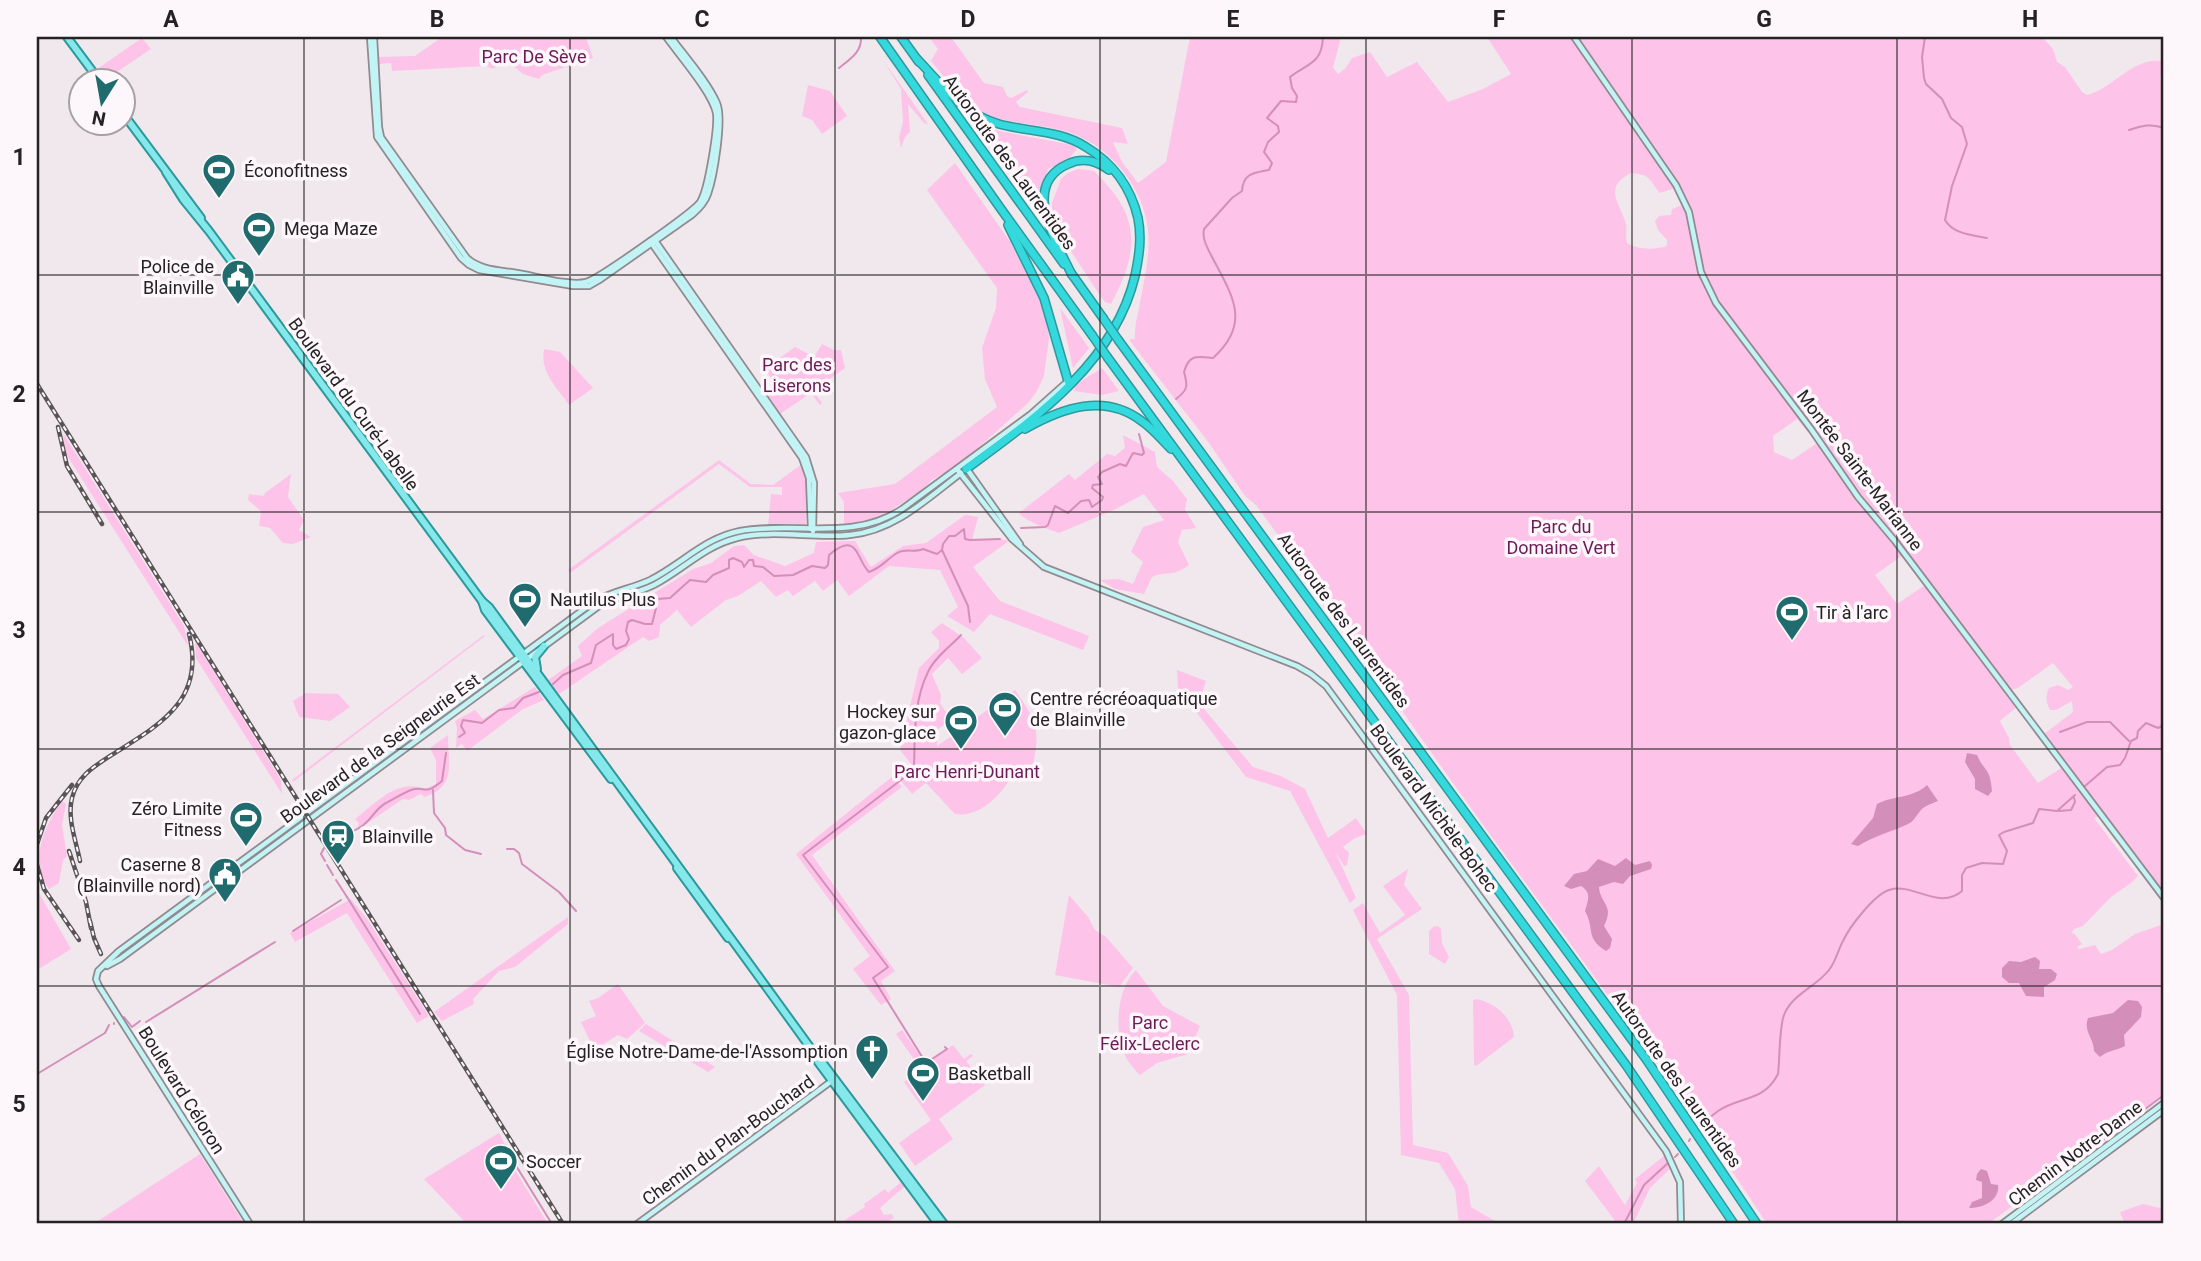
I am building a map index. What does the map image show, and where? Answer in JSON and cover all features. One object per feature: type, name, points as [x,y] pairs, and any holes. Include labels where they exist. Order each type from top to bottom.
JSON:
[{"type":"highway","name":"Autoroute des Laurentides","points":[[880,37],[1000,209],[1633,1076],[1734,1224]]},
{"type":"highway","name":"Autoroute des Laurentides","points":[[901,37],[1119,341],[1650,1065],[1758,1224]]},
{"type":"highway","points":[[917,59],[955,99],[979,117],[999,124],[1061,136],[1093,151],[1112,167],[1122,181],[1138,220],[1139,250],[1133,282],[1123,310],[1109,336],[1069,386],[1003,442]]},
{"type":"highway","points":[[1068,381],[1097,349],[1116,318],[1129,287],[1136,252],[1136,224],[1128,197],[1112,172],[1094,162],[1076,161],[1060,168],[1051,177],[1045,192],[1044,206],[1048,222],[1072,275]]},
{"type":"highway","points":[[1000,209],[1044,298],[1068,381]]},
{"type":"highway","points":[[962,469],[1003,442],[1067,409],[1086,405],[1108,405],[1130,413],[1146,424],[1189,467]]},
{"type":"main road","points":[[67,37],[89,66]]},
{"type":"main road","name":"Boulevard du Curé-Labelle","points":[[136,132],[482,601],[485,610],[541,677],[609,769],[617,785]]},
{"type":"main road","points":[[541,677],[535,660],[544,646]]},
{"type":"main road","name":"Boulevard du Curé-Labelle","points":[[523,657],[604,772],[617,785],[675,863],[681,875],[813,1050],[938,1224]]},
{"type":"main road","name":"Boulevard du Curé-Labelle","points":[[834,1079],[944,1224]]},
{"type":"street","points":[[372,37],[374,126],[378,139],[466,263],[484,271],[577,287],[594,284],[692,210],[702,198],[716,122],[715,109],[669,37]]},
{"type":"street","name":"Montée Sainte-Marianne","points":[[1574,37],[1686,203],[1697,259],[1716,303],[1811,429],[1858,497],[1895,541],[2164,898]]},
{"type":"street","points":[[652,241],[803,461],[809,480],[812,531]]},
{"type":"street","points":[[523,657],[590,604],[650,580],[715,542],[753,529],[856,534],[876,529],[962,469],[1068,381]]},
{"type":"street","name":"Boulevard Michèle-Bohec","points":[[962,469],[989,500],[1027,554]]},
{"type":"street","name":"Boulevard Michèle-Bohec","points":[[962,469],[983,504],[1027,554],[1052,571],[1297,666],[1326,686],[1666,1152],[1680,1182],[1681,1224]]},
{"type":"street","points":[[983,504],[989,500]]},
{"type":"street","points":[[523,657],[544,646],[620,593]]},
{"type":"street","name":"Boulevard de la Seigneurie Est","points":[[100,970],[523,657]]},
{"type":"street","name":"Boulevard Céloron","points":[[100,970],[96,977],[99,986],[250,1224]]},
{"type":"street","name":"Chemin du Plan-Bouchard","points":[[637,1224],[834,1079]]},
{"type":"street","name":"Chemin Notre-Dame","points":[[2001,1224],[2164,1103]]},
{"type":"street","name":"Chemin Notre-Dame","points":[[2011,1224],[2164,1110]]},
{"type":"green space","name":"Parc De Sève","points":[[442,37],[586,37],[593,58],[542,75],[539,79],[523,74],[507,61],[492,69],[486,66],[392,71],[391,63],[379,64],[378,57],[415,56]]},
{"type":"green space","name":"Parc du Domaine Vert","points":[[929,37],[951,37],[984,83],[1003,87],[1011,98],[1027,90],[1016,102],[1020,107],[1122,128],[1128,144],[1113,142],[1122,162],[1138,183],[1166,162],[1190,37],[1341,37],[1333,68],[1338,74],[1352,58],[1370,52],[1387,77],[1417,62],[1448,102],[1483,89],[1511,74],[1487,37],[2029,37],[2044,39],[2053,49],[2057,62],[2065,67],[2087,95],[2105,87],[2132,68],[2151,61],[2161,61],[2164,66],[2160,79],[2164,83],[2164,893],[2088,792],[2085,794],[2100,816],[2094,818],[2138,876],[2071,934],[2074,933],[2082,944],[2077,947],[2079,949],[2095,945],[2101,954],[2112,950],[2135,934],[2164,924],[2164,1094],[1988,1224],[1767,1224],[1652,1056],[1453,783],[1256,505],[1245,496],[1209,443],[1130,341],[1135,339],[1149,244],[1143,207],[1128,177],[1105,153],[1077,135],[998,118],[978,110],[959,94],[931,61],[938,49]],"holes":[[[1631,173],[1643,175],[1660,193],[1678,187],[1687,203],[1672,209],[1671,215],[1659,216],[1655,221],[1658,230],[1667,240],[1667,246],[1647,249],[1627,243],[1626,223],[1615,194],[1615,189],[1623,178]],[[1797,419],[1817,443],[1792,460],[1774,452],[1773,436]],[[1906,553],[1928,583],[1897,604],[1875,575]],[[2053,663],[2073,687],[2068,690],[2058,685],[2049,688],[2047,699],[2050,710],[2056,710],[2072,701],[2073,712],[2044,734],[2066,765],[2038,783],[2010,745],[2000,721],[2018,706],[2007,691],[2018,688]]]},
{"type":"green space","points":[[142,38],[151,49],[126,66],[101,66]]},
{"type":"green space","points":[[883,60],[928,124],[924,123],[908,104],[910,132],[901,148],[901,89]]},
{"type":"green space","points":[[808,85],[830,91],[847,116],[822,134],[812,120],[802,116]]},
{"type":"green space","points":[[979,127],[1072,145],[1077,149],[1068,160],[1048,169],[1038,205],[1027,198]]},
{"type":"green space","points":[[955,163],[1011,243],[1046,311],[1049,338],[1044,376],[1028,403],[959,465],[932,480],[921,491],[879,518],[844,525],[844,502],[838,493],[895,484],[997,407],[985,379],[982,348],[996,308],[997,288],[927,190]]},
{"type":"green space","points":[[1078,169],[1094,171],[1121,203],[1128,219],[1131,249],[1121,284],[1111,304],[1105,302],[1099,294],[1052,222],[1052,203],[1061,179]]},
{"type":"green space","points":[[1060,308],[1089,348],[1073,368]]},
{"type":"green space","name":"Parc des Liserons","points":[[822,344],[834,350],[841,350],[845,368],[813,391],[822,403],[820,405],[811,393],[780,414],[765,392],[775,384],[765,369],[795,347],[814,357]]},
{"type":"green space","points":[[544,349],[560,352],[593,388],[569,405],[547,372],[543,358]]},
{"type":"green space","points":[[1102,368],[1119,391],[1102,395],[1074,391],[1075,385]]},
{"type":"green space","points":[[63,433],[184,626],[188,646],[66,454]]},
{"type":"green space","points":[[1123,435],[1155,452],[1157,467],[1187,499],[1185,509],[1196,528],[1182,530],[1178,542],[1189,565],[1173,573],[1152,577],[1144,594],[1115,589],[1100,580],[1119,579],[1133,584],[1143,562],[1131,552],[1143,527],[1164,520],[1144,494],[1059,533],[1032,522],[1019,513],[1069,474],[1075,480],[1107,454],[1115,456],[1125,448]]},
{"type":"green space","points":[[719,460],[751,484],[773,485],[802,464],[807,485],[806,524],[768,526],[771,494],[782,495],[782,487],[750,487],[719,464],[570,573],[568,570]]},
{"type":"green space","points":[[291,474],[288,497],[304,520],[299,530],[311,537],[293,544],[283,543],[270,528],[259,526],[261,511],[248,500],[249,494],[264,496]]},
{"type":"green space","points":[[965,515],[978,517],[972,541],[997,538],[1009,541],[973,567],[1000,601],[1089,636],[1083,650],[990,614],[974,632],[947,616],[958,607],[940,570],[889,566],[849,596],[837,580],[823,591],[815,581],[793,596],[788,590],[776,597],[761,581],[738,596],[726,600],[691,627],[677,610],[660,625],[659,637],[649,641],[643,637],[559,694],[548,680],[582,656],[578,646],[598,628],[693,569],[711,563],[734,546],[744,545],[754,555],[785,566],[814,553],[816,542],[855,541],[871,567],[903,546],[926,543]]},
{"type":"green space","name":"Parc Henri-Dunant","points":[[942,623],[964,638],[982,658],[962,674],[948,658],[932,674],[941,695],[940,703],[951,720],[937,730],[937,746],[952,736],[946,728],[952,724],[958,732],[953,723],[958,720],[964,727],[1015,690],[1030,713],[1037,739],[1031,776],[1013,773],[990,803],[964,814],[955,814],[926,783],[912,794],[897,776],[912,765],[900,750],[919,668],[939,648],[939,641],[931,632]]},
{"type":"green space","points":[[485,636],[293,782],[292,780]]},
{"type":"green space","points":[[195,641],[281,780],[282,794],[196,658]]},
{"type":"green space","points":[[1177,670],[1206,681],[1199,703],[1253,767],[1281,776],[1305,789],[1328,838],[1356,818],[1367,834],[1355,838],[1343,847],[1349,853],[1347,865],[1344,866],[1335,851],[1356,898],[1350,903],[1290,791],[1246,777],[1178,688]]},
{"type":"green space","points":[[535,687],[544,700],[523,709],[467,751],[462,744],[456,748],[455,721],[475,710],[483,719]]},
{"type":"green space","points":[[306,693],[338,694],[350,707],[330,721],[299,717],[293,701]]},
{"type":"green space","points":[[448,735],[448,773],[442,787],[424,797],[421,794],[409,800],[403,799],[357,830],[359,823],[355,819],[387,794],[405,787],[425,789],[436,784],[436,760],[430,748]]},
{"type":"green space","points":[[893,776],[902,787],[812,855],[895,971],[881,981],[891,999],[881,1005],[853,969],[870,956],[796,854]]},
{"type":"green space","points":[[62,801],[66,804],[62,825],[67,856],[63,860],[59,883],[49,889],[40,866],[41,844]]},
{"type":"green space","points":[[1408,869],[1404,885],[1422,909],[1377,939],[1409,995],[1413,1145],[1448,1153],[1468,1186],[1471,1207],[1500,1224],[1459,1224],[1455,1189],[1439,1163],[1401,1155],[1397,995],[1353,910],[1363,903],[1380,933],[1405,915],[1383,886]]},
{"type":"green space","points":[[39,893],[71,949],[37,970],[37,895]]},
{"type":"green space","points":[[1069,895],[1088,917],[1095,930],[1106,937],[1133,968],[1119,987],[1055,975]]},
{"type":"green space","points":[[351,899],[368,920],[429,1016],[417,1023],[347,913],[295,942],[290,933]]},
{"type":"green space","points":[[568,917],[568,924],[515,967],[499,971],[473,999],[474,1004],[442,1021],[434,1012]]},
{"type":"green space","points":[[1438,926],[1449,957],[1445,964],[1429,954],[1429,931]]},
{"type":"green space","name":"Parc Félix-Leclerc","points":[[1136,970],[1163,1006],[1200,1026],[1188,1054],[1157,1063],[1140,1075],[1124,1053],[1118,1021],[1121,998]]},
{"type":"green space","points":[[618,984],[645,1023],[627,1039],[618,1035],[594,1050],[581,1022],[596,1016],[589,1001]]},
{"type":"green space","points":[[1477,999],[1502,1012],[1513,1030],[1514,1037],[1476,1066],[1473,1000]]},
{"type":"green space","points":[[646,1024],[715,1067],[708,1072],[639,1031]]},
{"type":"green space","points":[[902,1030],[926,1064],[953,1045],[964,1059],[971,1054],[973,1056],[966,1061],[985,1085],[939,1119],[953,1139],[915,1166],[899,1143],[931,1120],[904,1082],[921,1069],[896,1034]]},
{"type":"green space","points":[[499,1133],[510,1154],[507,1157],[548,1224],[467,1224],[424,1179]]},
{"type":"green space","points":[[200,1154],[244,1224],[100,1224],[98,1221]]},
{"type":"green space","points":[[1664,1156],[1671,1168],[1650,1188],[1633,1224],[1616,1224],[1585,1181],[1599,1166],[1625,1205],[1637,1183],[1635,1179]]},
{"type":"green space","points":[[901,1182],[905,1186],[880,1208],[884,1215],[892,1214],[894,1218],[884,1224],[839,1224],[865,1207],[864,1204],[885,1189],[888,1193]]},
{"type":"green space","points":[[2143,1204],[2164,1209],[2164,1224],[2125,1224],[2120,1212]]},
{"type":"shaded area","points":[[1967,753],[1977,755],[1988,774],[1992,791],[1988,796],[1975,789],[1975,779],[1965,762]]},
{"type":"shaded area","points":[[1927,785],[1938,801],[1923,808],[1910,823],[1858,846],[1851,844],[1873,818],[1877,804],[1915,793]]},
{"type":"shaded area","points":[[1626,858],[1635,865],[1650,861],[1652,865],[1651,869],[1630,876],[1623,884],[1614,882],[1599,887],[1608,909],[1604,926],[1612,939],[1610,948],[1606,951],[1593,937],[1585,911],[1587,891],[1581,886],[1571,889],[1564,886],[1574,874],[1587,871],[1598,859],[1615,866]]},
{"type":"shaded area","points":[[2035,957],[2040,961],[2039,969],[2051,969],[2057,974],[2055,980],[2044,987],[2044,997],[2026,996],[2019,983],[2009,983],[2002,977],[2002,968],[2009,961],[2021,962]]},
{"type":"shaded area","points":[[2128,1000],[2138,1001],[2142,1007],[2141,1017],[2124,1035],[2125,1046],[2100,1057],[2094,1051],[2088,1031],[2088,1018],[2113,1013]]},
{"type":"shaded area","points":[[1981,1169],[1987,1171],[1991,1184],[1998,1185],[1998,1191],[1989,1203],[1969,1208],[1972,1202],[1982,1198],[1982,1182],[1976,1180]]},
{"type":"waterway","points":[[839,68],[857,51],[861,37]]},
{"type":"waterway","points":[[1176,399],[1186,387],[1184,372],[1188,362],[1198,357],[1213,358],[1225,345],[1235,320],[1231,295],[1206,246],[1204,229],[1232,198],[1242,191],[1247,177],[1269,170],[1272,163],[1264,152],[1268,142],[1279,132],[1278,126],[1267,118],[1281,101],[1296,102],[1297,96],[1290,77],[1317,58],[1323,37]]},
{"type":"waterway","points":[[1925,37],[1922,57],[1926,84],[1942,99],[1951,118],[1962,127],[1967,144],[1952,186],[1945,220],[1958,231],[1987,238]]},
{"type":"waterway","points":[[2129,130],[2151,125],[2164,128]]},
{"type":"waterway","points":[[1021,528],[1045,527],[1055,506],[1068,513],[1081,501],[1089,500],[1092,507],[1102,500],[1103,497],[1092,488],[1093,485],[1102,484],[1098,477],[1102,472],[1120,464],[1126,466],[1133,453],[1144,453],[1139,434]]},
{"type":"waterway","points":[[553,684],[563,675],[591,663],[596,645],[613,634],[613,645],[616,649],[626,645],[629,639],[626,631],[628,622],[632,620],[652,624],[656,608],[653,603],[657,599],[670,598],[690,580],[706,582],[713,575],[729,568],[729,560],[733,558],[742,562],[744,567],[749,560],[753,560],[754,566],[763,567],[774,576],[793,575],[812,566],[825,568],[829,555],[846,545],[855,550],[869,572],[901,552],[923,549],[937,554],[949,536],[955,536],[964,529],[965,539],[1000,539]]},
{"type":"waterway","points":[[942,550],[968,606],[970,622]]},
{"type":"waterway","points":[[945,1047],[947,1049],[926,1063],[873,978],[888,967],[803,855],[914,770],[916,720],[923,683],[934,662],[961,635]]},
{"type":"waterway","points":[[459,737],[465,733],[461,726],[463,720],[482,723],[499,710],[514,708],[523,698],[539,692]]},
{"type":"waterway","points":[[2060,732],[2087,722],[2110,722],[2129,741]]},
{"type":"waterway","points":[[2085,786],[2107,767],[2120,765],[2131,741],[2137,738],[2138,731],[2146,723],[2158,728],[2164,725]]},
{"type":"waterway","points":[[327,846],[362,826],[386,803],[411,790],[428,790],[442,781],[446,753]]},
{"type":"waterway","points":[[433,790],[434,813],[445,828],[446,835],[465,850],[481,854]]},
{"type":"waterway","points":[[1705,1122],[1726,1106],[1759,1094],[1772,1083],[1778,1074],[1784,1015],[1798,996],[1829,970],[1851,927],[1876,898],[1889,890],[1898,889],[1935,897],[1953,896],[1962,891],[1962,875],[1966,868],[1982,863],[2003,864],[2007,851],[1999,835],[2033,823],[2039,809],[2057,811],[2075,795]]},
{"type":"waterway","points":[[2059,811],[2071,810],[2074,798]]},
{"type":"waterway","points":[[324,848],[321,854],[325,861]]},
{"type":"waterway","points":[[507,849],[514,849],[519,853],[522,864],[559,892],[576,911]]},
{"type":"waterway","points":[[327,865],[333,875]]},
{"type":"waterway","points":[[336,880],[347,897]]},
{"type":"waterway","points":[[347,897],[420,1014]]},
{"type":"waterway","points":[[293,931],[341,900]]},
{"type":"waterway","points":[[146,1022],[275,942]]},
{"type":"waterway","points":[[124,1017],[132,1027],[140,1021]]},
{"type":"waterway","points":[[37,1074],[105,1033],[109,1025]]},
{"type":"waterway","points":[[2067,1167],[2164,1095]]},
{"type":"waterway","points":[[1701,1126],[1704,1123]]},
{"type":"waterway","points":[[1675,1157],[1678,1154]]},
{"type":"waterway","points":[[510,1156],[552,1224]]},
{"type":"waterway","points":[[1624,1224],[1644,1185],[1668,1163]]},
{"type":"railway","points":[[37,384],[563,1224]]},
{"type":"railway","points":[[58,427],[67,466],[102,524]]},
{"type":"railway","points":[[80,861],[71,813],[74,791],[92,769],[145,733],[174,708],[191,677],[189,634]]},
{"type":"railway","points":[[37,844],[46,818],[72,785]]},
{"type":"railway","points":[[69,851],[86,902],[91,928]]},
{"type":"railway","points":[[37,865],[44,889],[79,940]]},
{"type":"railway","points":[[90,921],[101,954]]},
{"type":"place","name":"Éconofitness","points":[[219,200]]},
{"type":"place","name":"Mega Maze","points":[[259,258]]},
{"type":"place","name":"Police de Blainville","points":[[238,306]]},
{"type":"place","name":"Nautilus Plus","points":[[525,629]]},
{"type":"place","name":"Tir à l'arc","points":[[1792,642]]},
{"type":"place","name":"Centre récréoaquatique de Blainville","points":[[1005,738]]},
{"type":"place","name":"Hockey sur gazon-glace","points":[[961,751]]},
{"type":"place","name":"Zéro Limite Fitness","points":[[246,848]]},
{"type":"place","name":"Blainville","points":[[338,866]]},
{"type":"place","name":"Caserne 8 (Blainville nord)","points":[[225,904]]},
{"type":"place","name":"Église Notre-Dame-de-l'Assomption","points":[[872,1081]]},
{"type":"place","name":"Basketball","points":[[923,1103]]},
{"type":"place","name":"Soccer","points":[[501,1191]]}]
